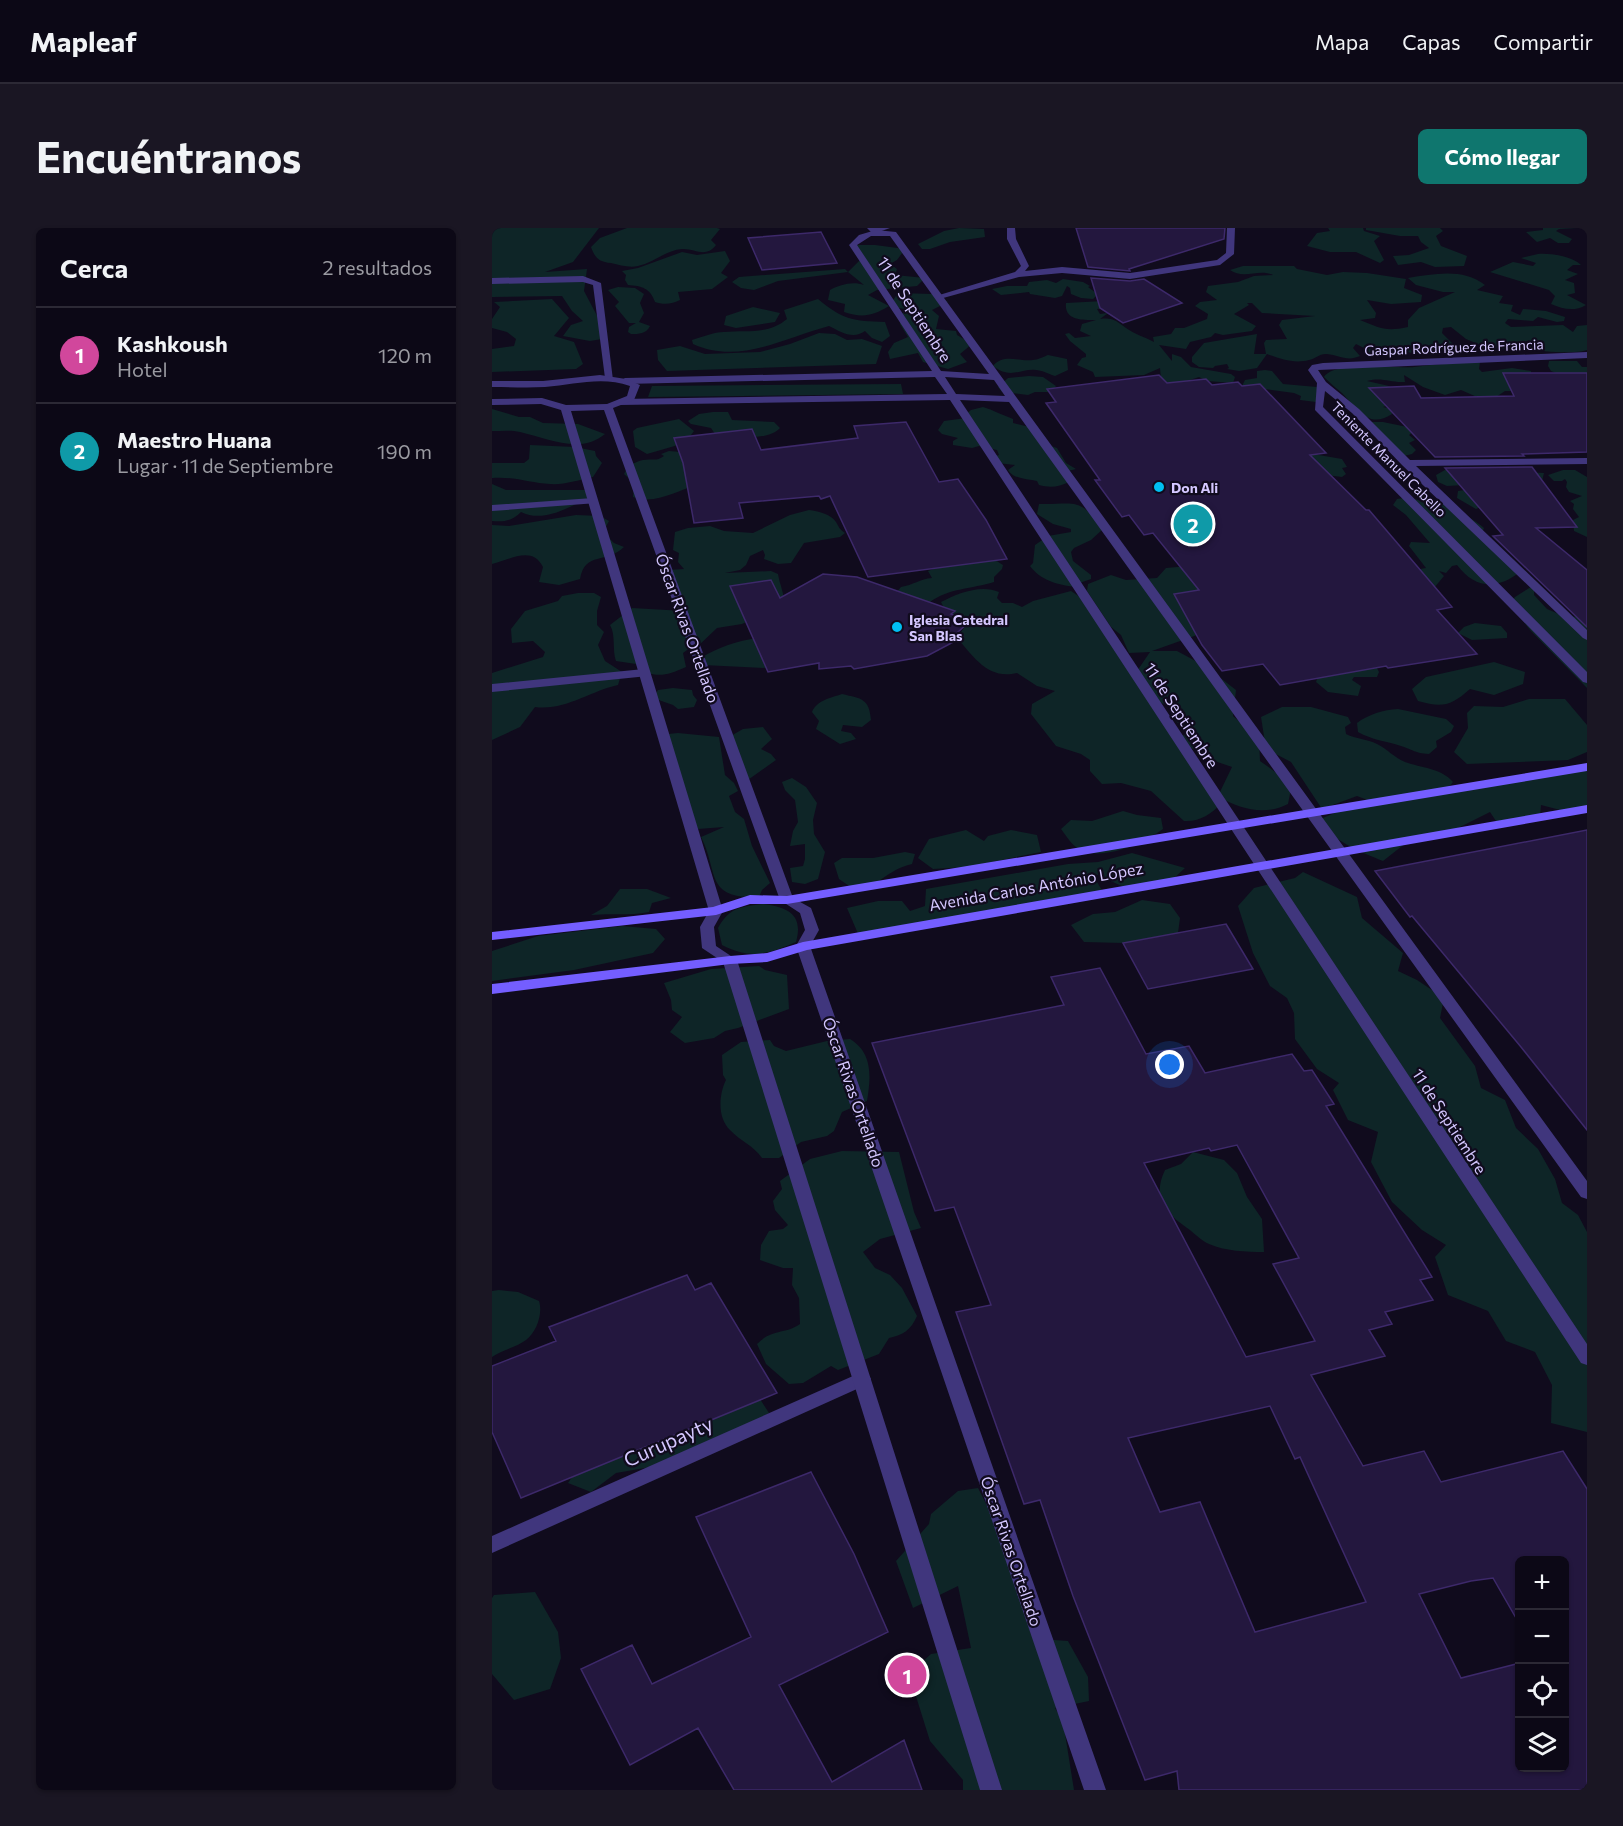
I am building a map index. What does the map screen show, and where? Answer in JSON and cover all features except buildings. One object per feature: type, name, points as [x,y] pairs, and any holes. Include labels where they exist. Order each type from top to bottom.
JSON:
[{"type":"main road","name":"Avenida Carlos António López","points":[[492,936],[716,911],[732,902],[768,897],[787,900],[1587,767]]},
{"type":"main road","name":"Avenida Carlos António López","points":[[492,989],[730,960],[751,961],[777,957],[803,946],[1261,864],[1587,809]]},
{"type":"street","points":[[1011,228],[1010,233],[1016,251],[1023,259],[1024,266],[1018,274]]},
{"type":"street","points":[[939,298],[1018,274],[1062,270],[1130,276],[1220,262],[1230,254],[1232,228]]},
{"type":"street","name":"11 de Septiembre","points":[[1587,1193],[893,234],[877,229],[859,236],[853,245],[1587,1358]]},
{"type":"street","points":[[492,281],[583,279],[597,283],[610,378]]},
{"type":"street","name":"Gaspar Rodríguez de Francia","points":[[1322,385],[1313,370],[1315,367],[1587,355]]},
{"type":"street","points":[[625,381],[938,374],[997,377]]},
{"type":"street","points":[[492,384],[546,384],[569,379],[610,378],[635,385],[631,398],[614,405]]},
{"type":"street","points":[[542,401],[546,384]]},
{"type":"street","name":"Teniente Manuel Cabello","points":[[1587,636],[1406,463],[1350,405],[1322,385],[1318,408],[1587,679]]},
{"type":"street","points":[[492,402],[542,401],[565,408],[953,397],[1012,399]]},
{"type":"street","name":"Óscar Rivas Ortellado","points":[[614,405],[787,900],[806,911],[812,930],[803,946],[1095,1790]]},
{"type":"street","points":[[565,408],[716,911],[707,927],[710,948],[730,960],[991,1790]]},
{"type":"street","points":[[1406,463],[1587,461]]},
{"type":"street","points":[[492,508],[593,501]]},
{"type":"street","points":[[492,688],[644,673]]},
{"type":"street","name":"Curupayty","points":[[492,1545],[862,1379]]},
{"type":"green space","points":[[492,228],[599,228],[573,262],[545,272],[587,269],[584,291],[604,329],[602,339],[590,341],[563,336],[571,325],[583,321],[572,311],[562,296],[492,297]]},
{"type":"green space","points":[[627,228],[720,229],[711,240],[716,245],[704,252],[676,250],[635,267],[598,259],[591,247],[600,238]]},
{"type":"green space","points":[[959,228],[984,229],[985,237],[950,242],[930,249],[922,249],[918,244],[944,231]]},
{"type":"green space","points":[[1328,228],[1363,228],[1364,231],[1380,236],[1374,241],[1384,260],[1380,263],[1356,252],[1330,252],[1307,246],[1317,233],[1330,231]]},
{"type":"green space","points":[[1366,228],[1440,228],[1443,231],[1436,236],[1441,246],[1467,256],[1464,266],[1435,267],[1421,262],[1398,265],[1393,256],[1409,255],[1429,248],[1421,242],[1418,236],[1400,236],[1366,230]]},
{"type":"green space","points":[[1543,228],[1577,228],[1556,231],[1572,239],[1569,243],[1558,243],[1550,238],[1537,242],[1526,232],[1543,230]]},
{"type":"green space","points":[[853,245],[875,245],[905,249],[897,260],[890,264],[897,269],[895,275],[925,278],[917,286],[877,290],[868,295],[889,306],[872,314],[856,315],[844,312],[845,304],[828,300],[830,290],[834,288],[851,284],[864,285],[848,272],[861,259]]},
{"type":"green space","points":[[725,251],[730,261],[721,273],[728,277],[712,289],[678,292],[680,300],[671,303],[655,302],[645,289],[628,285],[625,280],[626,275],[622,271],[638,268],[682,252],[697,255]]},
{"type":"green space","points":[[1538,254],[1561,256],[1581,265],[1573,265],[1567,270],[1578,274],[1565,280],[1574,283],[1575,293],[1567,295],[1586,305],[1573,309],[1555,306],[1551,304],[1555,296],[1549,290],[1490,272],[1513,262],[1533,266],[1536,263],[1521,258]]},
{"type":"green space","points":[[1243,266],[1294,266],[1297,269],[1327,275],[1343,272],[1367,273],[1406,279],[1404,288],[1422,295],[1421,302],[1391,304],[1367,300],[1376,313],[1375,318],[1360,320],[1388,329],[1408,327],[1408,320],[1419,308],[1455,292],[1443,292],[1416,285],[1408,278],[1448,274],[1467,276],[1485,285],[1477,290],[1503,296],[1499,303],[1513,305],[1511,311],[1520,315],[1523,309],[1546,311],[1565,317],[1564,321],[1557,322],[1538,317],[1533,321],[1508,319],[1505,323],[1511,327],[1563,325],[1573,332],[1577,326],[1587,325],[1587,350],[1550,352],[1535,350],[1530,349],[1527,343],[1530,340],[1516,344],[1513,350],[1485,347],[1466,339],[1451,327],[1443,328],[1442,333],[1455,346],[1433,354],[1418,354],[1396,349],[1393,354],[1380,356],[1365,354],[1364,348],[1356,344],[1353,348],[1360,356],[1355,358],[1324,354],[1303,361],[1293,361],[1267,354],[1257,368],[1239,371],[1227,369],[1229,368],[1227,364],[1213,368],[1199,367],[1192,362],[1192,357],[1204,343],[1257,334],[1254,354],[1266,354],[1264,343],[1266,340],[1287,339],[1279,325],[1282,320],[1315,316],[1262,313],[1252,303],[1247,303],[1249,305],[1234,314],[1256,326],[1252,331],[1223,335],[1215,333],[1211,337],[1190,342],[1186,349],[1159,345],[1172,361],[1172,354],[1181,357],[1191,367],[1231,374],[1235,377],[1233,383],[1207,381],[1199,377],[1169,387],[1161,379],[1160,368],[1144,375],[1095,377],[1093,372],[1077,365],[1082,358],[1086,357],[1086,354],[1065,334],[1069,333],[1075,338],[1091,336],[1080,331],[1082,324],[1096,320],[1071,316],[1066,309],[1066,303],[1104,301],[1105,308],[1097,309],[1100,314],[1108,313],[1100,319],[1115,320],[1132,332],[1154,342],[1153,337],[1171,334],[1175,328],[1184,328],[1207,319],[1208,314],[1195,306],[1200,302],[1217,300],[1206,292],[1208,286],[1238,282],[1254,276],[1273,275],[1268,273],[1241,274],[1230,270]]},
{"type":"green space","points":[[845,269],[848,272],[778,281],[754,290],[741,288],[732,282],[739,277]]},
{"type":"green space","points":[[1063,279],[1083,282],[1090,286],[1088,287],[1096,293],[1096,296],[1093,299],[1081,298],[1071,294],[1067,286],[1062,296],[1055,298],[1029,292],[1001,295],[992,289],[1027,286],[1029,282],[1047,280],[1056,283]]},
{"type":"green space","points":[[618,287],[635,288],[644,294],[640,303],[644,313],[639,322],[650,326],[644,332],[631,334],[628,332],[629,327],[636,323],[629,323],[615,306],[619,302],[608,290]]},
{"type":"green space","points":[[898,293],[932,294],[948,302],[932,310],[939,316],[936,329],[956,331],[957,335],[972,344],[960,354],[967,362],[948,369],[923,362],[918,353],[890,359],[888,352],[894,343],[908,337],[900,324],[904,309],[889,306]]},
{"type":"green space","points":[[552,299],[569,318],[554,336],[574,342],[583,364],[576,369],[492,372],[492,349],[514,346],[516,339],[507,332],[492,328],[492,319],[500,307],[494,302]]},
{"type":"green space","points":[[818,299],[849,318],[885,322],[890,336],[882,342],[872,338],[865,331],[852,335],[829,326],[778,343],[744,351],[710,350],[693,344],[692,340],[716,333],[772,328],[787,319],[784,310]]},
{"type":"green space","points":[[753,307],[780,313],[775,322],[736,328],[724,325],[726,316]]},
{"type":"green space","points":[[819,333],[835,334],[847,340],[862,339],[882,346],[876,364],[667,371],[658,360],[657,350],[680,346],[705,354],[760,352]]},
{"type":"green space","points":[[1048,355],[1067,359],[1068,370],[1055,376],[1036,370],[1011,373],[993,366],[1007,359],[1035,360]]},
{"type":"green space","points":[[1549,361],[1577,361],[1582,367],[1587,367],[1587,411],[1515,402],[1561,375],[1551,371],[1548,366]]},
{"type":"green space","points":[[1480,362],[1479,369],[1482,372],[1512,368],[1531,371],[1532,391],[1505,391],[1496,397],[1514,402],[1477,397],[1461,390],[1445,395],[1423,387],[1404,375],[1405,382],[1367,381],[1392,388],[1389,405],[1383,407],[1391,409],[1392,414],[1376,420],[1364,415],[1324,377],[1330,372],[1353,367],[1414,367]]},
{"type":"green space","points":[[1257,371],[1272,371],[1283,384],[1317,387],[1322,395],[1316,402],[1300,400],[1301,396],[1294,393],[1242,386],[1245,380],[1257,378]]},
{"type":"green space","points":[[1043,377],[1056,386],[1052,392],[1035,392],[1028,395],[1002,392],[998,387],[1008,378]]},
{"type":"green space","points":[[901,384],[903,394],[648,397],[652,386]]},
{"type":"green space","points":[[983,407],[1013,419],[1013,423],[1038,429],[1039,442],[1057,448],[1066,463],[1076,469],[1068,471],[1069,482],[1058,486],[1047,486],[1039,485],[1037,481],[1017,477],[1008,470],[1015,465],[997,463],[992,457],[999,455],[997,450],[979,446],[972,448],[953,445],[953,441],[958,438],[942,434],[938,430],[944,421],[966,418],[966,414],[971,410]]},
{"type":"green space","points":[[492,409],[519,417],[530,417],[543,423],[578,424],[605,434],[595,440],[574,444],[552,441],[517,431],[492,431]]},
{"type":"green space","points":[[728,412],[732,420],[774,422],[780,428],[759,437],[740,437],[715,434],[711,428],[691,424],[688,421],[699,414]]},
{"type":"green space","points":[[679,419],[694,431],[685,443],[647,454],[635,447],[633,431],[637,428]]},
{"type":"green space","points":[[1369,422],[1383,422],[1417,429],[1409,435],[1415,440],[1409,443],[1416,450],[1404,456]]},
{"type":"green space","points":[[530,445],[575,447],[595,451],[602,463],[593,477],[566,483],[550,484],[492,478],[492,463],[524,463],[529,459]]},
{"type":"green space","points":[[669,451],[692,453],[697,485],[658,498],[633,497],[634,483],[624,474],[628,466],[643,460],[659,459],[664,456],[661,454]]},
{"type":"green space","points":[[1307,453],[1342,459],[1347,467],[1342,468],[1346,474],[1342,477],[1326,475]]},
{"type":"green space","points":[[1445,470],[1544,473],[1542,481],[1476,509],[1457,498],[1458,491],[1465,490],[1465,485],[1447,486],[1438,482],[1436,475]]},
{"type":"green space","points":[[1563,470],[1575,470],[1587,477],[1587,537],[1574,531],[1573,520],[1579,517],[1573,509],[1574,504],[1570,501],[1582,496],[1569,492],[1565,479],[1554,481],[1548,475]]},
{"type":"green space","points":[[492,484],[506,490],[590,490],[593,496],[549,515],[539,516],[521,512],[508,520],[492,521]]},
{"type":"green space","points":[[1410,497],[1446,504],[1476,522],[1484,528],[1482,533],[1520,572],[1503,582],[1487,584],[1471,579],[1457,565],[1452,566],[1446,573],[1439,571],[1444,576],[1434,588],[1415,570],[1426,568],[1409,546],[1411,542],[1430,543],[1406,515],[1393,505],[1397,499]]},
{"type":"green space","points":[[1039,504],[1076,504],[1088,511],[1103,529],[1091,540],[1074,548],[1071,552],[1073,561],[1091,575],[1091,579],[1074,585],[1075,587],[1062,585],[1044,578],[1030,566],[1033,563],[1035,545],[1048,536],[1071,532],[1071,529],[1053,524],[1037,514]]},
{"type":"green space","points":[[809,510],[831,517],[845,533],[840,537],[804,543],[791,563],[778,564],[764,559],[763,550],[750,556],[746,565],[740,570],[725,573],[771,571],[778,574],[784,604],[742,624],[717,628],[697,647],[691,647],[683,653],[686,667],[673,672],[662,675],[651,674],[638,669],[636,664],[616,661],[610,625],[632,608],[684,611],[669,570],[684,569],[678,562],[679,553],[673,550],[675,532],[710,526],[724,531],[753,533],[790,515]]},
{"type":"green space","points":[[576,515],[600,516],[609,521],[603,532],[614,543],[624,547],[611,555],[592,561],[583,570],[580,579],[559,585],[539,582],[543,567],[538,560],[527,555],[492,564],[492,525],[509,526]]},
{"type":"green space","points":[[995,560],[1003,565],[994,577],[994,582],[953,591],[930,602],[910,600],[896,593],[901,587],[932,578],[928,571],[955,561]]},
{"type":"green space","points":[[1200,565],[1205,568],[1197,635],[1152,651],[1177,651],[1205,666],[1236,690],[1233,716],[1259,739],[1260,761],[1292,784],[1288,804],[1270,810],[1253,810],[1219,797],[1222,803],[1209,814],[1200,819],[1184,821],[1151,791],[1121,783],[1102,784],[1090,771],[1090,760],[1081,754],[1056,746],[1031,714],[1032,704],[1055,691],[1037,686],[1017,673],[998,673],[982,665],[957,638],[968,622],[961,623],[945,610],[941,602],[962,593],[985,589],[999,592],[997,598],[1002,603],[1013,603],[1022,607],[1033,601],[1071,591],[1083,599],[1135,674],[1150,652],[1129,653],[1121,635],[1111,627],[1087,591],[1088,584],[1111,575],[1126,580],[1157,578],[1166,568]],"holes":[[[1153,699],[1183,713],[1175,720],[1187,732],[1179,739]],[[1181,741],[1206,758],[1232,767],[1218,796]]]},
{"type":"green space","points":[[1534,585],[1534,595],[1547,609],[1566,617],[1587,616],[1587,688],[1530,630],[1510,604],[1515,597]]},
{"type":"green space","points":[[594,593],[601,597],[597,611],[597,625],[604,632],[598,645],[605,661],[622,672],[618,685],[557,706],[535,707],[520,727],[492,740],[492,673],[543,657],[545,652],[533,641],[512,643],[511,629],[525,611],[558,601],[562,596]]},
{"type":"green space","points":[[1475,623],[1501,626],[1507,633],[1507,638],[1472,640],[1458,633],[1464,627]]},
{"type":"green space","points":[[758,638],[766,668],[703,665],[701,658],[714,651]]},
{"type":"green space","points":[[1494,662],[1525,672],[1523,684],[1494,695],[1470,689],[1452,702],[1440,705],[1418,701],[1412,689],[1426,677]]},
{"type":"green space","points":[[1376,666],[1379,672],[1377,677],[1354,677],[1352,680],[1361,686],[1358,696],[1328,692],[1316,682],[1318,676]]},
{"type":"green space","points":[[673,688],[692,690],[697,700],[694,707],[678,709],[653,698],[658,690]]},
{"type":"green space","points":[[842,694],[866,703],[871,720],[862,727],[843,725],[841,731],[851,733],[856,739],[840,744],[816,729],[819,721],[812,712],[821,702]]},
{"type":"green space","points":[[1529,699],[1565,699],[1587,725],[1587,752],[1568,760],[1467,764],[1454,752],[1468,728],[1467,713],[1474,706],[1503,707]]},
{"type":"green space","points":[[1282,707],[1311,707],[1348,717],[1351,723],[1345,727],[1346,734],[1377,744],[1405,762],[1443,774],[1453,782],[1448,788],[1587,766],[1587,809],[1568,812],[1541,805],[1540,817],[1498,824],[1490,812],[1448,833],[1411,839],[1383,861],[1339,840],[1318,820],[1356,804],[1370,801],[1357,796],[1322,809],[1291,762],[1266,749],[1261,717]]},
{"type":"green space","points":[[1398,709],[1446,719],[1454,726],[1451,732],[1436,741],[1437,747],[1429,754],[1358,732],[1357,723],[1362,720],[1376,713]]},
{"type":"green space","points":[[763,727],[772,739],[761,749],[771,754],[776,760],[745,782],[729,737],[743,729]]},
{"type":"green space","points":[[678,733],[719,737],[725,775],[734,783],[738,791],[729,796],[735,812],[744,819],[752,846],[770,883],[762,890],[759,897],[729,893],[716,881],[701,837],[724,827],[698,829],[658,735]]},
{"type":"green space","points":[[792,778],[806,787],[817,803],[813,820],[814,834],[825,852],[818,879],[805,884],[792,882],[790,868],[803,866],[805,859],[805,844],[790,846],[793,831],[798,822],[795,800],[785,790],[782,782]]},
{"type":"green space","points":[[1123,811],[1161,818],[1163,829],[1123,849],[1090,853],[1078,848],[1061,829],[1071,820],[1092,821]]},
{"type":"green space","points":[[966,830],[984,841],[988,836],[1011,830],[1037,835],[1041,852],[967,867],[933,869],[918,858],[929,839]]},
{"type":"green space","points":[[905,852],[915,854],[912,864],[896,870],[871,885],[855,890],[839,879],[834,863],[842,858],[873,858]]},
{"type":"green space","points":[[1132,853],[1185,868],[1172,880],[1126,888],[1091,872],[1103,892],[859,936],[847,908],[878,901],[902,901],[910,911],[925,906],[926,889],[1068,864],[1098,862]]},
{"type":"green space","points":[[1303,872],[1357,897],[1362,918],[1403,953],[1398,971],[1417,980],[1444,998],[1440,1018],[1475,1066],[1481,1088],[1505,1100],[1516,1128],[1538,1149],[1555,1179],[1562,1203],[1578,1215],[1587,1232],[1587,1432],[1551,1423],[1552,1385],[1535,1352],[1506,1341],[1488,1311],[1448,1295],[1435,1257],[1446,1245],[1422,1230],[1392,1202],[1371,1162],[1378,1132],[1348,1120],[1333,1090],[1339,1083],[1317,1069],[1295,1039],[1294,1013],[1287,998],[1270,986],[1253,953],[1238,906],[1254,888],[1295,878]]},
{"type":"green space","points":[[620,889],[647,889],[671,898],[652,903],[649,912],[591,915],[607,906]]},
{"type":"green space","points":[[1142,900],[1170,904],[1180,918],[1178,933],[1123,943],[1084,942],[1071,925],[1093,914],[1115,912]]},
{"type":"green space","points":[[763,904],[779,907],[792,914],[798,925],[796,942],[759,954],[742,953],[722,945],[718,928],[731,912],[742,907]]},
{"type":"green space","points":[[622,926],[656,929],[665,939],[653,953],[574,970],[492,981],[492,951],[538,936]]},
{"type":"green space","points":[[759,966],[765,970],[787,975],[789,1009],[725,1031],[714,1038],[685,1043],[670,1032],[682,1017],[672,1010],[671,1000],[664,983],[711,969]]},
{"type":"green space","points":[[850,1039],[867,1058],[869,1083],[867,1101],[842,1112],[834,1131],[827,1136],[801,1142],[779,1158],[762,1158],[726,1125],[720,1106],[726,1080],[723,1075],[722,1055],[741,1042],[770,1040],[774,1046],[786,1051],[827,1041]]},
{"type":"green space","points":[[842,1151],[899,1152],[914,1212],[921,1228],[880,1239],[863,1252],[875,1268],[890,1275],[902,1288],[917,1316],[906,1331],[889,1338],[879,1354],[838,1370],[831,1366],[803,1383],[789,1384],[766,1364],[757,1344],[768,1336],[800,1324],[799,1298],[792,1285],[793,1268],[783,1268],[760,1260],[761,1245],[769,1231],[783,1229],[788,1225],[775,1210],[773,1201],[782,1189],[780,1181],[810,1159]]},
{"type":"green space","points":[[1193,1152],[1224,1160],[1237,1173],[1247,1197],[1262,1219],[1264,1252],[1229,1250],[1209,1244],[1168,1212],[1161,1198],[1160,1189],[1165,1170],[1181,1164]]},
{"type":"green space","points":[[492,1291],[518,1292],[539,1301],[540,1317],[530,1337],[492,1357]]},
{"type":"green space","points":[[758,1396],[769,1413],[674,1463],[616,1473],[591,1492],[568,1483],[591,1449]]},
{"type":"green space","points":[[978,1488],[1000,1531],[1031,1634],[1040,1639],[1068,1641],[1088,1677],[1089,1701],[1055,1708],[1063,1721],[1074,1790],[963,1790],[963,1780],[930,1741],[909,1674],[931,1654],[971,1648],[958,1586],[913,1608],[896,1561],[929,1524],[931,1514],[958,1491]]},
{"type":"green space","points":[[535,1592],[558,1632],[561,1658],[550,1689],[514,1700],[492,1674],[492,1598],[494,1595]]},
{"type":"place","name":"Don Ali","points":[[1159,487]]},
{"type":"place","name":"Maestro Huana","points":[[1193,524]]},
{"type":"place","name":"Iglesia Catedral San Blas","points":[[897,627]]},
{"type":"place","name":"Kashkoush","points":[[907,1675]]}]
